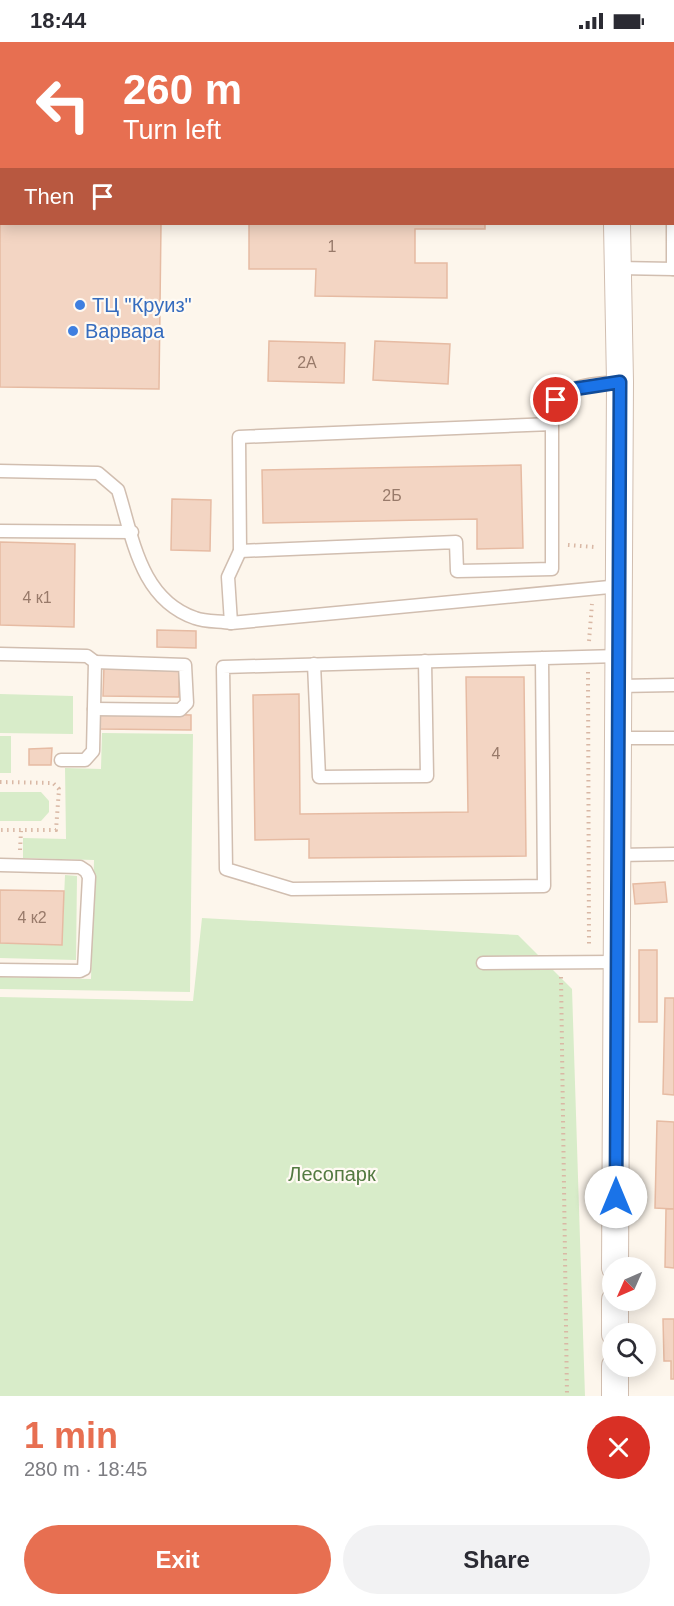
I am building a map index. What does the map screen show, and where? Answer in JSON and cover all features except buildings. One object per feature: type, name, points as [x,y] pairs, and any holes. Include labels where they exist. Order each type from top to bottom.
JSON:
[{"type":"street","points":[[615,1257],[620,586],[618,225]]},
{"type":"street","points":[[615,1377],[615,1396]]},
{"type":"lane","points":[[618,268],[674,269],[673,225]]},
{"type":"lane","points":[[240,551],[456,542],[457,572],[552,569],[552,412],[556,400],[568,390],[620,382]]},
{"type":"lane","points":[[231,623],[228,577],[240,551],[239,437],[552,424]]},
{"type":"lane","points":[[0,471],[98,473],[118,490],[132,532],[140,567],[161,598],[195,618],[231,623],[620,586]]},
{"type":"lane","points":[[0,531],[132,532]]},
{"type":"lane","points":[[0,654],[87,656],[94,662],[185,665],[187,703],[180,710],[94,709]]},
{"type":"lane","points":[[542,658],[544,886],[292,889],[226,869],[223,667],[588,656],[619,656]]},
{"type":"lane","points":[[314,664],[319,777],[428,776],[425,661]]},
{"type":"lane","points":[[61,760],[85,760],[93,751],[94,662]]},
{"type":"lane","points":[[619,686],[674,685]]},
{"type":"lane","points":[[619,738],[674,738]]},
{"type":"lane","points":[[618,855],[674,854]]},
{"type":"lane","points":[[0,865],[80,867],[86,871],[89,878],[84,969],[80,971],[0,970]]},
{"type":"lane","points":[[483,963],[617,962]]},
{"type":"path","points":[[551,544],[594,547]]},
{"type":"path","points":[[590,963],[588,656],[592,604]]},
{"type":"path","points":[[0,782],[53,783],[59,789],[56,830],[0,830]]},
{"type":"path","points":[[560,963],[567,1396]]},
{"type":"green space","points":[[0,694],[73,696],[73,734],[0,733]]},
{"type":"green space","points":[[102,733],[193,734],[190,992],[0,989],[0,977],[91,979],[94,860],[23,858],[23,838],[66,839],[65,768],[101,769]]},
{"type":"green space","points":[[0,736],[11,736],[11,773],[0,773]]},
{"type":"green space","points":[[0,792],[41,792],[49,801],[49,812],[41,821],[0,821]]},
{"type":"green space","points":[[65,875],[77,876],[76,960],[0,958],[0,943],[62,944]]},
{"type":"green space","name":"Лесопарк","points":[[202,918],[518,935],[572,989],[585,1396],[0,1396],[0,997],[193,1001]]},
{"type":"place","name":"ТЦ \"Круиз\"","points":[[80,305]]},
{"type":"place","name":"Варвара","points":[[73,331]]},
{"type":"route","points":[[556,400],[568,390],[620,382],[616,1197]]}]
